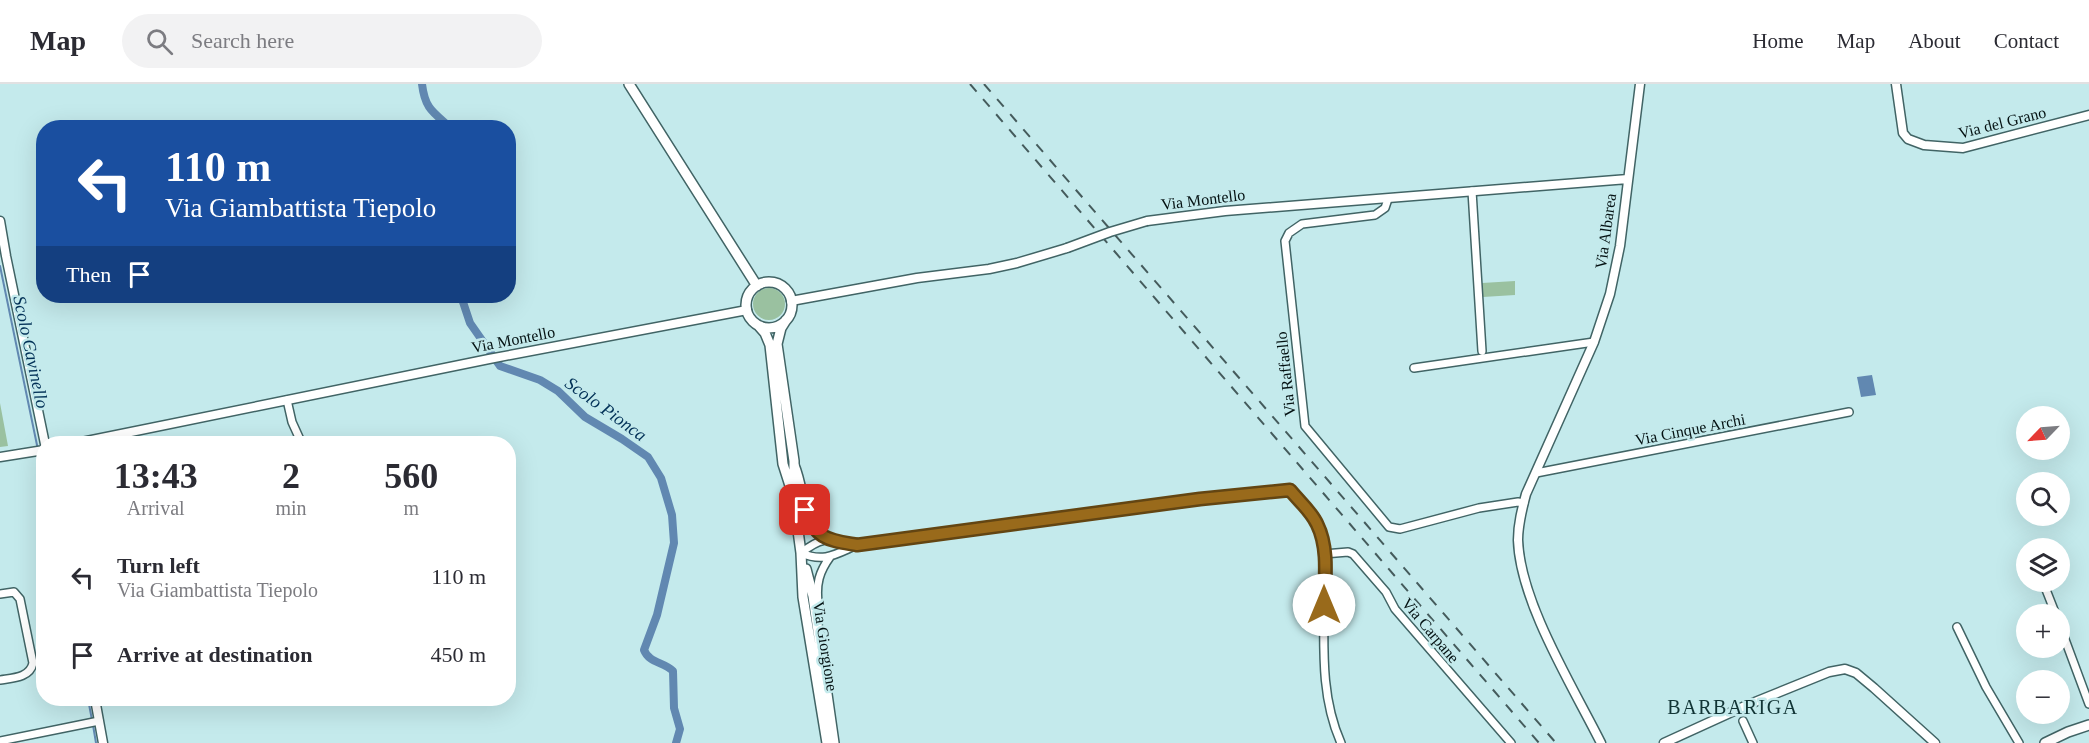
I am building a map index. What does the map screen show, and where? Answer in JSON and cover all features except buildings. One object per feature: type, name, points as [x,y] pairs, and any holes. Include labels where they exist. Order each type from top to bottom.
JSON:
[{"type":"main road","points":[[629,84],[757,286]]},
{"type":"main road","points":[[766,282],[780,285],[787,292],[791,301],[791,309],[786,320],[775,327],[767,328],[758,325],[749,317],[748,296],[757,286],[766,282]]},
{"type":"main road","name":"Via Giorgione","points":[[786,320],[781,328],[777,344],[794,461],[794,501],[801,553],[804,607],[827,743]]},
{"type":"main road","name":"Via Giorgione","points":[[758,325],[765,333],[770,345],[783,465],[794,501]]},
{"type":"main road","name":"Via Giorgione","points":[[801,553],[813,596],[834,743]]},
{"type":"main road","points":[[2045,743],[2089,725]]},
{"type":"street","name":"Via Albarea","points":[[1601,743],[1546,636],[1529,589],[1518,539],[1524,503],[1594,342],[1610,294],[1617,265],[1640,84]]},
{"type":"street","name":"Via del Grano","points":[[1896,84],[1903,134],[1908,139],[1932,146],[1963,148],[2089,115]]},
{"type":"street","name":"Via Montello","points":[[791,301],[1017,263],[1147,221],[1209,213],[1628,179]]},
{"type":"street","points":[[1472,191],[1482,351]]},
{"type":"street","name":"Via Raffaello","points":[[1388,199],[1385,208],[1376,215],[1302,224],[1288,232],[1285,241],[1305,426],[1389,527],[1400,529],[1479,508],[1524,503]]},
{"type":"street","points":[[0,221],[38,436]]},
{"type":"street","name":"Via Montello","points":[[111,436],[747,310]]},
{"type":"street","points":[[1414,368],[1594,342]]},
{"type":"street","points":[[287,400],[292,422],[298,436]]},
{"type":"street","name":"Via Cinque Archi","points":[[1536,473],[1849,412]]},
{"type":"street","points":[[0,457],[36,450]]},
{"type":"street","points":[[794,461],[800,477],[808,519],[816,532],[824,538],[857,545]]},
{"type":"street","points":[[801,553],[819,558],[830,557],[857,545],[1188,501],[1290,490],[1309,511],[1322,536],[1324,671],[1329,705],[1341,743]]},
{"type":"street","points":[[801,553],[824,538]]},
{"type":"street","name":"Via Carpane","points":[[1324,554],[1348,552],[1353,554],[1386,592],[1395,609],[1511,743]]},
{"type":"street","name":"Via Giorgione","points":[[830,557],[822,568],[817,582],[831,696],[831,724]]},
{"type":"street","points":[[0,594],[14,592],[20,600],[33,663],[32,670],[27,674],[0,680]]},
{"type":"street","points":[[1957,627],[1986,687],[2019,743]]},
{"type":"street","points":[[2070,653],[2089,704]]},
{"type":"street","points":[[1664,743],[1745,706],[1829,672],[1845,669],[1856,673],[1935,743]]},
{"type":"street","points":[[94,706],[93,722],[103,743]]},
{"type":"street","points":[[1743,721],[1753,743]]},
{"type":"street","points":[[0,741],[93,722]]},
{"type":"green space","points":[[1515,281],[1515,295],[1483,297],[1482,283]]},
{"type":"green space","points":[[769,288],[780,293],[785,304],[780,315],[769,320],[758,315],[753,304],[758,293]]},
{"type":"green space","points":[[0,403],[8,446],[0,447]]},
{"type":"water","points":[[1872,375],[1876,395],[1861,397],[1857,377]]},
{"type":"waterway","name":"Scolo Pionca","points":[[422,84],[428,105],[442,120]]},
{"type":"waterway","name":"Scolo Cavinello","points":[[0,266],[36,440]]},
{"type":"waterway","name":"Scolo Pionca","points":[[463,303],[470,323],[500,366],[540,380],[558,391],[585,417],[648,457],[661,478],[672,515],[674,543],[657,615],[644,650],[649,658],[673,671],[674,708],[680,729],[676,743]]},
{"type":"waterway","name":"Scolo Cavinello","points":[[89,706],[92,720]]},
{"type":"waterway","name":"Scolo Cavinello","points":[[93,725],[96,743]]},
{"type":"railway","points":[[970,84],[1539,743]]},
{"type":"railway","points":[[984,84],[1556,743]]},
{"type":"district","name":"BARBARIGA","points":[[1733,707]]},
{"type":"route","points":[[805,510],[816,532],[824,538],[857,545],[1200,499],[1290,490],[1309,511],[1322,536],[1324,605]]}]
